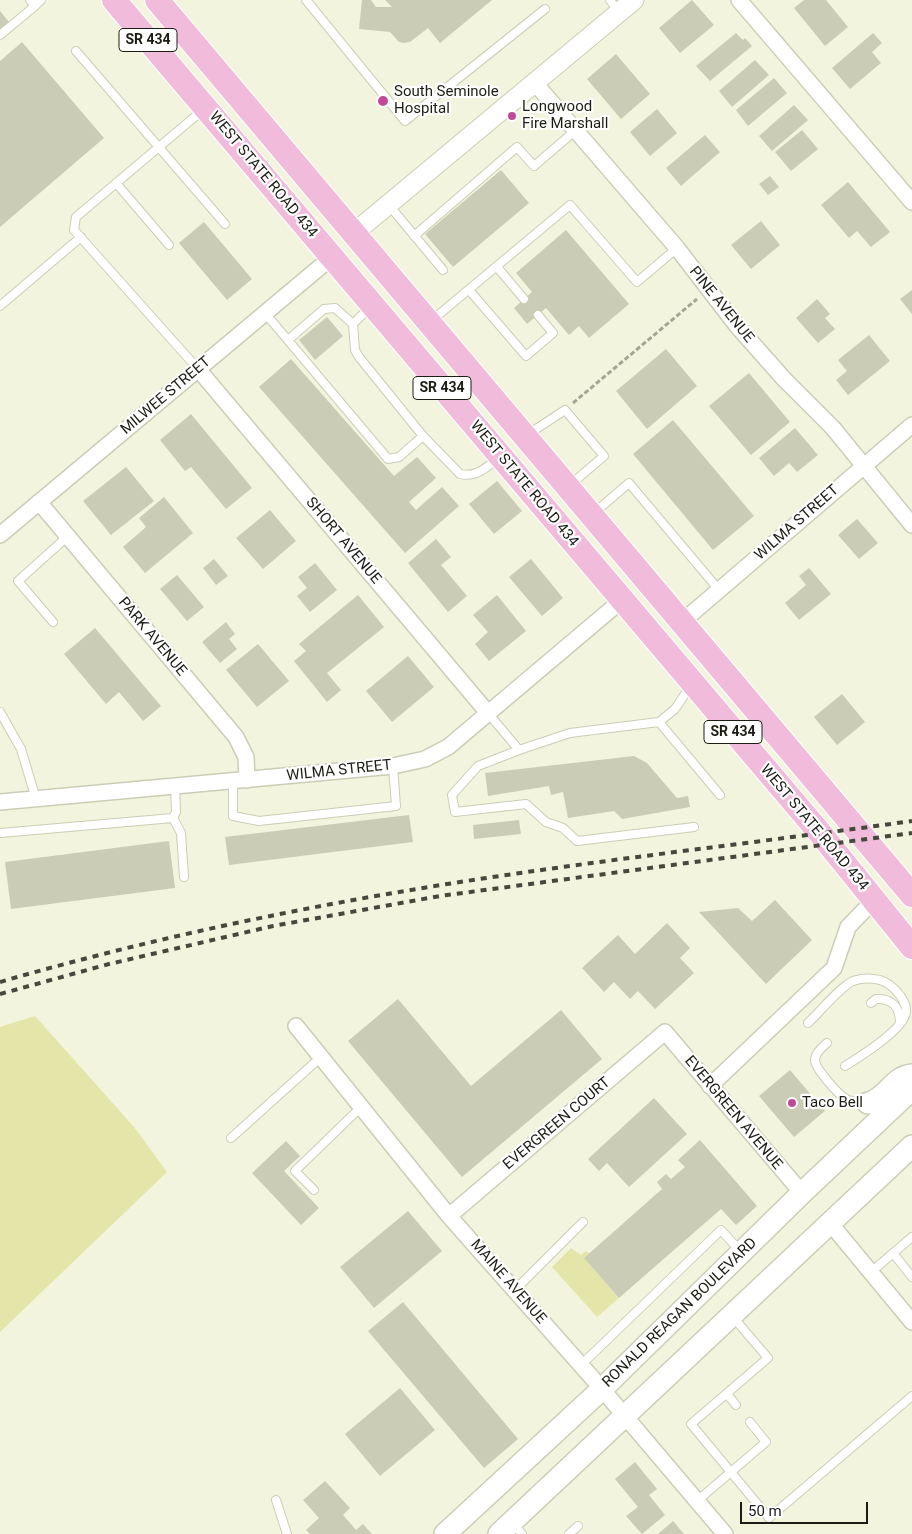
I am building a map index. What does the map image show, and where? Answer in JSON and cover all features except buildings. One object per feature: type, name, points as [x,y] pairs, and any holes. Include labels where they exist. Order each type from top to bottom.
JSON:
[{"type":"main road","name":"WEST STATE ROAD 434","points":[[114,0],[820,833],[912,947]]},
{"type":"main road","name":"SR 434","points":[[157,0],[683,621],[912,895]]},
{"type":"main road","points":[[298,217],[327,231],[341,234],[354,233]]},
{"type":"main road","points":[[332,257],[393,279]]},
{"type":"main road","points":[[868,1103],[877,1099],[898,1080],[912,1075]]},
{"type":"main road","name":"RONALD REAGAN BOULEVARD","points":[[445,1534],[602,1390],[802,1193],[912,1089]]},
{"type":"main road","points":[[511,1530],[625,1416],[912,1146]]},
{"type":"street","points":[[739,0],[912,202]]},
{"type":"street","points":[[354,233],[534,82],[621,4]]},
{"type":"street","name":"PINE AVENUE","points":[[534,82],[677,248],[708,290],[760,352],[822,416],[912,525]]},
{"type":"street","name":"MILWEE STREET","points":[[0,535],[332,257]]},
{"type":"street","name":"SHORT AVENUE","points":[[198,369],[488,713]]},
{"type":"street","name":"WILMA STREET","points":[[683,621],[864,466],[910,432]]},
{"type":"street","name":"PARK AVENUE","points":[[39,502],[236,737],[246,757],[240,781]]},
{"type":"street","name":"WILMA STREET","points":[[0,802],[393,766],[425,759],[448,747],[622,600]]},
{"type":"street","points":[[710,1086],[834,968],[848,927],[874,900]]},
{"type":"street","name":"MAINE AVENUE","points":[[296,1026],[449,1216],[581,1365],[725,1534]]},
{"type":"street","name":"EVERGREEN AVENUE","points":[[665,1032],[802,1193]]},
{"type":"street","name":"EVERGREEN COURT","points":[[449,1216],[665,1032]]},
{"type":"street","points":[[830,1223],[912,1322]]},
{"type":"lane","points":[[0,35],[32,3],[41,0]]},
{"type":"lane","points":[[306,0],[405,121],[545,9]]},
{"type":"lane","points":[[76,51],[225,224]]},
{"type":"lane","points":[[198,369],[74,230],[76,217],[206,108]]},
{"type":"lane","points":[[414,236],[518,147],[534,166],[576,130]]},
{"type":"lane","points":[[116,183],[169,245]]},
{"type":"lane","points":[[388,204],[443,270]]},
{"type":"lane","points":[[430,323],[570,205],[637,282],[677,248]]},
{"type":"lane","points":[[0,306],[81,237]]},
{"type":"lane","points":[[496,267],[524,299]]},
{"type":"lane","points":[[469,290],[526,356],[553,333],[538,315]]},
{"type":"lane","points":[[353,324],[372,305]]},
{"type":"lane","points":[[288,340],[324,309],[335,308],[353,324],[355,350],[423,436],[460,474],[469,476],[477,473],[500,456]]},
{"type":"lane","points":[[265,313],[388,459],[399,457],[423,436]]},
{"type":"lane","points":[[526,436],[565,410],[604,456],[568,486]]},
{"type":"lane","points":[[592,514],[629,483],[719,590]]},
{"type":"lane","points":[[53,622],[18,581],[68,536]]},
{"type":"lane","points":[[692,684],[675,709],[660,722],[570,733],[519,750],[478,766],[452,795],[455,812],[526,804],[546,822],[563,828],[577,841],[694,828]]},
{"type":"lane","points":[[0,712],[21,748],[36,799]]},
{"type":"lane","points":[[488,713],[519,750]]},
{"type":"lane","points":[[660,722],[720,795]]},
{"type":"lane","points":[[240,781],[233,816],[259,821],[396,806],[393,766]]},
{"type":"lane","points":[[173,818],[176,812],[175,787]]},
{"type":"lane","points":[[0,834],[173,818]]},
{"type":"lane","points":[[173,818],[181,833],[184,877]]},
{"type":"lane","points":[[808,1022],[848,985],[859,980],[872,978],[882,980],[903,1001],[907,1011],[900,1024],[870,1050],[845,1066]]},
{"type":"lane","points":[[871,1003],[876,999],[889,1000],[896,1006],[900,1015],[900,1024]]},
{"type":"lane","points":[[827,1043],[816,1056],[815,1061],[818,1068],[831,1085],[847,1099],[868,1103]]},
{"type":"lane","points":[[231,1138],[321,1057]]},
{"type":"lane","points":[[314,1190],[295,1171],[361,1107]]},
{"type":"lane","points":[[515,1290],[584,1222]]},
{"type":"lane","points":[[581,1365],[721,1230],[742,1253]]},
{"type":"lane","points":[[871,1272],[912,1237]]},
{"type":"lane","points":[[893,1253],[912,1277]]},
{"type":"lane","points":[[732,1316],[768,1358],[691,1424],[769,1518],[912,1396]]},
{"type":"lane","points":[[727,1394],[736,1405]]},
{"type":"lane","points":[[697,1501],[766,1442],[750,1422]]},
{"type":"lane","points":[[276,1500],[287,1534]]},
{"type":"lane","points":[[569,1534],[578,1526]]},
{"type":"path","points":[[565,410],[708,290]]},
{"type":"green space","points":[[35,1016],[134,1127],[167,1172],[0,1332],[0,1027]]},
{"type":"green space","points":[[571,1248],[581,1255],[586,1251],[589,1253],[584,1258],[619,1298],[597,1317],[552,1267]]},
{"type":"railway","points":[[0,982],[164,939],[274,915],[385,894],[559,868],[912,821]]},
{"type":"railway","points":[[0,994],[109,964],[273,926],[440,896],[912,833]]},
{"type":"place","name":"South Seminole Hospital","points":[[383,101]]},
{"type":"place","name":"Longwood Fire Marshall","points":[[512,116]]},
{"type":"place","name":"Taco Bell","points":[[792,1103]]}]
